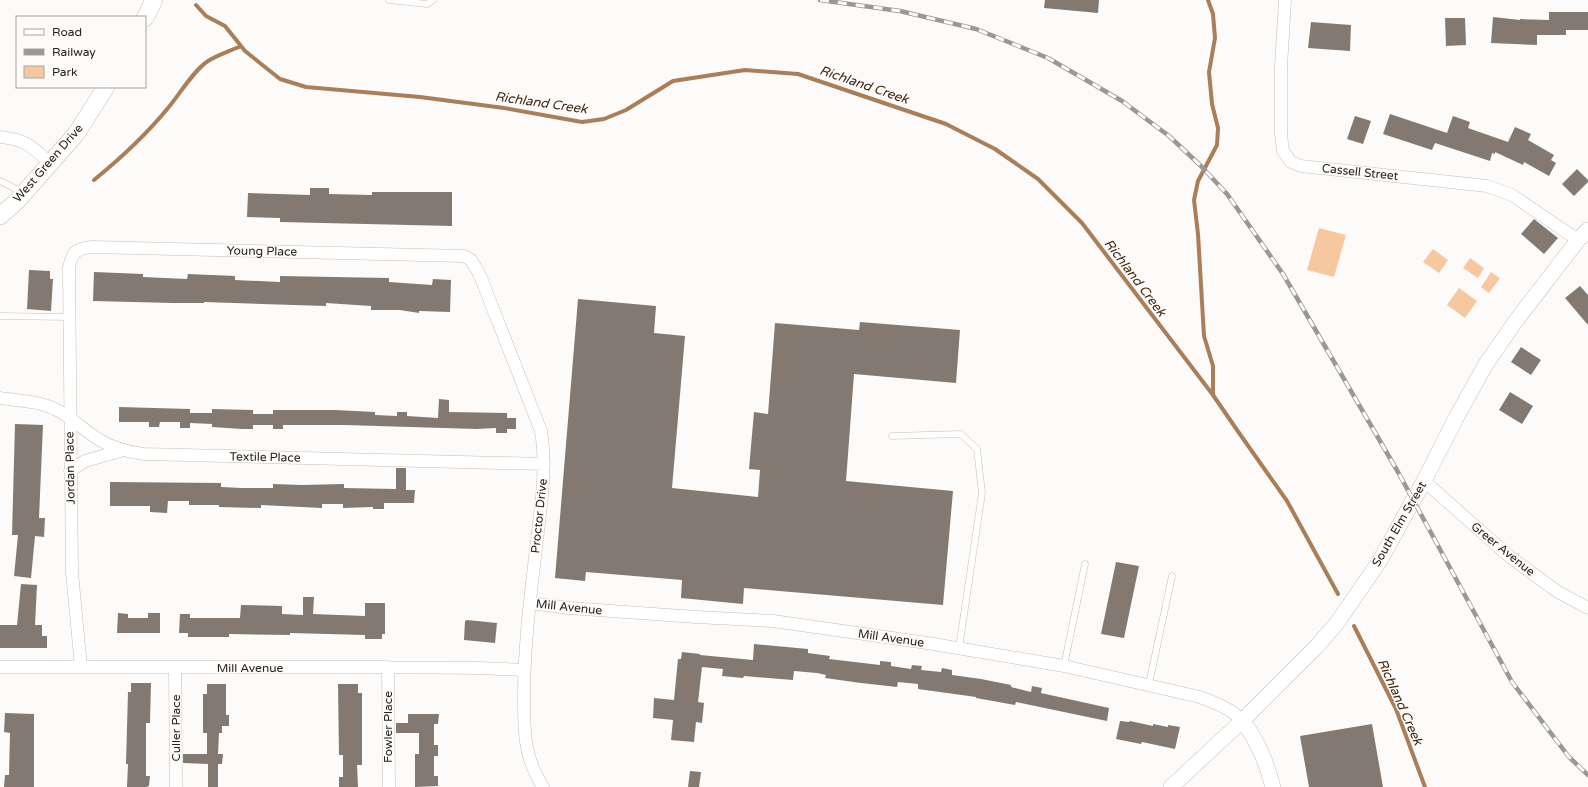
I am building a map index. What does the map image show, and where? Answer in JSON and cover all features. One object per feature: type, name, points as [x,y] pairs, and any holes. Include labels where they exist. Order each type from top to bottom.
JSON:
[{"type":"main road","points":[[146,16],[154,0]]},
{"type":"main road","name":"West Green Drive","points":[[0,216],[24,193],[76,134],[105,88]]},
{"type":"street","name":"Cassell Street","points":[[1285,0],[1281,67],[1281,134],[1283,151],[1291,162],[1302,166],[1487,186],[1512,195],[1583,235]]},
{"type":"street","points":[[0,137],[29,144],[50,163]]},
{"type":"street","name":"South Elm Street","points":[[1171,787],[1242,721],[1317,646],[1337,623],[1379,562],[1486,364],[1515,322],[1583,235]]},
{"type":"street","name":"Young Place","points":[[69,268],[71,258],[75,252],[80,248],[92,247],[467,257]]},
{"type":"street","name":"Proctor Drive","points":[[467,257],[471,260],[479,273],[541,432],[544,447],[544,478],[524,670],[524,719],[528,757],[534,773],[543,787]]},
{"type":"street","name":"Jordan Place","points":[[69,268],[69,418],[72,573],[81,667]]},
{"type":"street","name":"Textile Place","points":[[0,398],[44,405],[57,410],[99,439],[124,450],[144,454],[544,464]]},
{"type":"street","points":[[70,471],[85,461],[124,450]]},
{"type":"street","name":"Greer Avenue","points":[[1424,481],[1510,556],[1558,592],[1588,608]]},
{"type":"street","name":"Mill Avenue","points":[[530,603],[577,609],[773,621],[959,648],[1064,666],[1149,684],[1200,697],[1216,703],[1236,714],[1242,721]]},
{"type":"street","name":"Mill Avenue","points":[[0,668],[388,667],[524,670]]},
{"type":"street","name":"Fowler Place","points":[[388,667],[388,787]]},
{"type":"street","name":"Culler Place","points":[[175,668],[176,787]]},
{"type":"street","points":[[1242,721],[1250,730],[1270,776],[1273,787]]},
{"type":"lane","points":[[388,0],[428,4],[433,0]]},
{"type":"lane","points":[[0,181],[24,193]]},
{"type":"lane","points":[[0,316],[69,317]]},
{"type":"lane","points":[[892,436],[961,434],[977,449],[982,493],[959,648]]},
{"type":"lane","points":[[1064,666],[1085,564]]},
{"type":"lane","points":[[1149,684],[1172,576]]},
{"type":"green space","points":[[1319,228],[1346,235],[1334,277],[1307,270]]},
{"type":"green space","points":[[1433,249],[1448,260],[1439,273],[1423,262]]},
{"type":"green space","points":[[1470,258],[1484,268],[1478,278],[1463,268]]},
{"type":"green space","points":[[1491,272],[1500,278],[1489,293],[1481,287]]},
{"type":"green space","points":[[1459,288],[1477,301],[1465,318],[1447,305]]},
{"type":"building","points":[[1045,0],[1099,0],[1098,13],[1044,8]]},
{"type":"building","points":[[1549,12],[1588,12],[1588,30],[1566,30],[1566,35],[1537,35],[1537,45],[1491,43],[1493,17],[1520,20],[1549,20]]},
{"type":"building","points":[[1445,18],[1465,18],[1466,45],[1446,46]]},
{"type":"building","points":[[1311,22],[1351,25],[1350,51],[1308,48]]},
{"type":"building","points":[[1390,114],[1447,133],[1453,116],[1470,122],[1468,128],[1508,142],[1515,127],[1531,134],[1528,140],[1554,155],[1551,160],[1556,163],[1549,176],[1524,162],[1523,165],[1495,152],[1495,154],[1492,153],[1490,161],[1435,143],[1432,150],[1383,134]]},
{"type":"building","points":[[1355,116],[1371,121],[1363,144],[1347,139]]},
{"type":"building","points":[[1577,169],[1588,180],[1588,182],[1574,196],[1562,184]]},
{"type":"building","points":[[310,188],[329,188],[329,194],[372,195],[372,192],[452,192],[452,226],[280,222],[280,218],[247,217],[248,193],[310,195]]},
{"type":"building","points":[[1534,219],[1558,238],[1544,254],[1521,234]]},
{"type":"building","points":[[29,270],[50,271],[50,279],[53,279],[51,311],[27,309]]},
{"type":"building","points":[[94,272],[143,274],[143,277],[187,279],[188,274],[235,276],[235,280],[280,282],[280,276],[389,278],[389,282],[432,285],[433,279],[451,280],[450,312],[419,311],[419,313],[400,310],[371,310],[371,306],[326,303],[326,306],[204,302],[173,303],[93,301]]},
{"type":"building","points":[[1580,286],[1588,295],[1588,325],[1565,298]]},
{"type":"building","points":[[578,299],[656,306],[654,333],[685,336],[672,488],[758,497],[760,470],[749,469],[754,412],[768,414],[775,323],[859,330],[860,322],[960,330],[956,383],[854,374],[846,481],[953,491],[943,605],[744,588],[743,604],[681,598],[682,580],[586,572],[585,581],[555,578]]},
{"type":"building","points":[[1521,347],[1541,360],[1531,375],[1511,362]]},
{"type":"building","points":[[1510,392],[1533,406],[1522,424],[1499,410]]},
{"type":"building","points":[[439,399],[449,400],[449,412],[507,413],[507,418],[516,418],[516,429],[507,429],[507,433],[496,433],[496,428],[476,429],[345,425],[283,425],[283,429],[273,429],[273,425],[253,425],[253,429],[242,429],[212,427],[212,424],[190,423],[190,428],[180,428],[180,422],[160,422],[159,427],[149,427],[149,422],[119,422],[119,407],[190,409],[190,413],[212,413],[212,409],[253,410],[253,414],[273,414],[273,410],[335,410],[375,412],[375,415],[397,416],[397,412],[407,412],[407,416],[438,418]]},
{"type":"building","points":[[15,424],[43,425],[39,518],[45,518],[44,537],[35,536],[31,578],[14,576],[18,535],[12,535]]},
{"type":"building","points":[[396,468],[406,468],[406,490],[415,490],[414,503],[384,503],[384,509],[373,509],[373,507],[343,508],[343,504],[322,504],[322,508],[261,505],[261,508],[219,507],[219,505],[189,505],[189,501],[168,501],[167,513],[150,512],[150,506],[110,506],[110,482],[221,483],[221,487],[242,488],[273,488],[273,484],[344,484],[344,488],[396,489]]},
{"type":"building","points":[[1116,562],[1139,566],[1124,638],[1101,634]]},
{"type":"building","points":[[21,584],[37,585],[35,625],[42,625],[42,636],[47,636],[47,648],[0,648],[0,625],[17,625]]},
{"type":"building","points":[[303,597],[314,597],[313,614],[365,616],[365,603],[385,603],[385,634],[382,634],[382,639],[365,639],[365,635],[290,633],[290,635],[229,634],[229,637],[188,637],[188,633],[179,633],[180,614],[190,614],[190,618],[240,618],[241,605],[282,606],[282,614],[303,615]]},
{"type":"building","points":[[118,613],[128,614],[128,618],[148,618],[148,613],[160,613],[160,633],[117,633]]},
{"type":"building","points":[[465,621],[497,623],[495,643],[464,640]]},
{"type":"building","points":[[754,644],[808,649],[808,653],[830,656],[829,659],[880,665],[880,661],[891,662],[891,666],[911,669],[912,665],[922,666],[921,670],[941,672],[942,668],[952,670],[952,675],[1011,685],[1011,687],[1031,692],[1032,686],[1042,688],[1041,693],[1109,708],[1107,721],[1016,702],[1015,705],[976,697],[918,689],[918,684],[898,682],[897,687],[825,678],[826,675],[794,671],[793,680],[744,676],[743,678],[722,676],[723,669],[702,667],[698,702],[704,703],[702,723],[696,722],[694,742],[671,740],[673,720],[653,718],[654,698],[674,700],[678,659],[681,659],[682,652],[753,660]]},
{"type":"building","points":[[131,683],[151,683],[150,723],[146,723],[146,776],[150,776],[149,786],[146,787],[127,787],[128,764],[126,764],[128,692],[131,692]]},
{"type":"building","points":[[207,684],[226,684],[226,715],[229,715],[229,726],[222,726],[222,733],[219,733],[218,754],[223,754],[222,764],[218,764],[218,787],[208,787],[208,764],[183,763],[183,754],[207,754],[207,733],[203,733],[203,694],[207,694]]},
{"type":"building","points":[[338,684],[358,684],[358,693],[362,693],[362,765],[357,765],[358,787],[339,787],[339,777],[343,777],[343,755],[339,755]]},
{"type":"building","points":[[5,713],[34,714],[34,787],[4,787],[5,775],[9,775],[10,733],[4,732]]},
{"type":"building","points":[[408,714],[439,714],[438,724],[434,724],[434,745],[438,745],[438,756],[434,756],[434,776],[438,776],[438,786],[415,787],[415,754],[419,754],[419,733],[396,733],[396,723],[408,723]]},
{"type":"building","points":[[1120,721],[1130,721],[1153,726],[1153,724],[1168,727],[1168,725],[1180,727],[1175,749],[1142,742],[1141,744],[1116,739]]},
{"type":"building","points":[[1372,724],[1383,787],[1309,787],[1300,736]]},
{"type":"building","points":[[690,771],[701,772],[699,787],[688,787]]},
{"type":"waterway","points":[[1208,0],[1213,14],[1215,38],[1209,72],[1212,104],[1218,128],[1217,145],[1198,181],[1194,200],[1198,234],[1204,336],[1213,366],[1213,394]]},
{"type":"waterway","name":"Richland Creek","points":[[196,5],[206,16],[225,26],[245,51],[280,79],[306,87],[420,97],[504,108],[582,122],[604,119],[626,110],[673,81],[745,70],[798,74],[946,124],[995,149],[1038,179],[1082,223],[1213,395],[1287,501],[1338,594]]},
{"type":"waterway","points":[[94,180],[151,128],[192,76],[203,65],[215,57],[241,46]]},
{"type":"waterway","name":"Richland Creek","points":[[1354,626],[1396,709],[1425,787]]},
{"type":"railway","points":[[820,0],[900,11],[976,29],[1048,58],[1122,101],[1169,136],[1200,165],[1227,194],[1283,274],[1398,472],[1512,682],[1569,757],[1588,775]]}]
